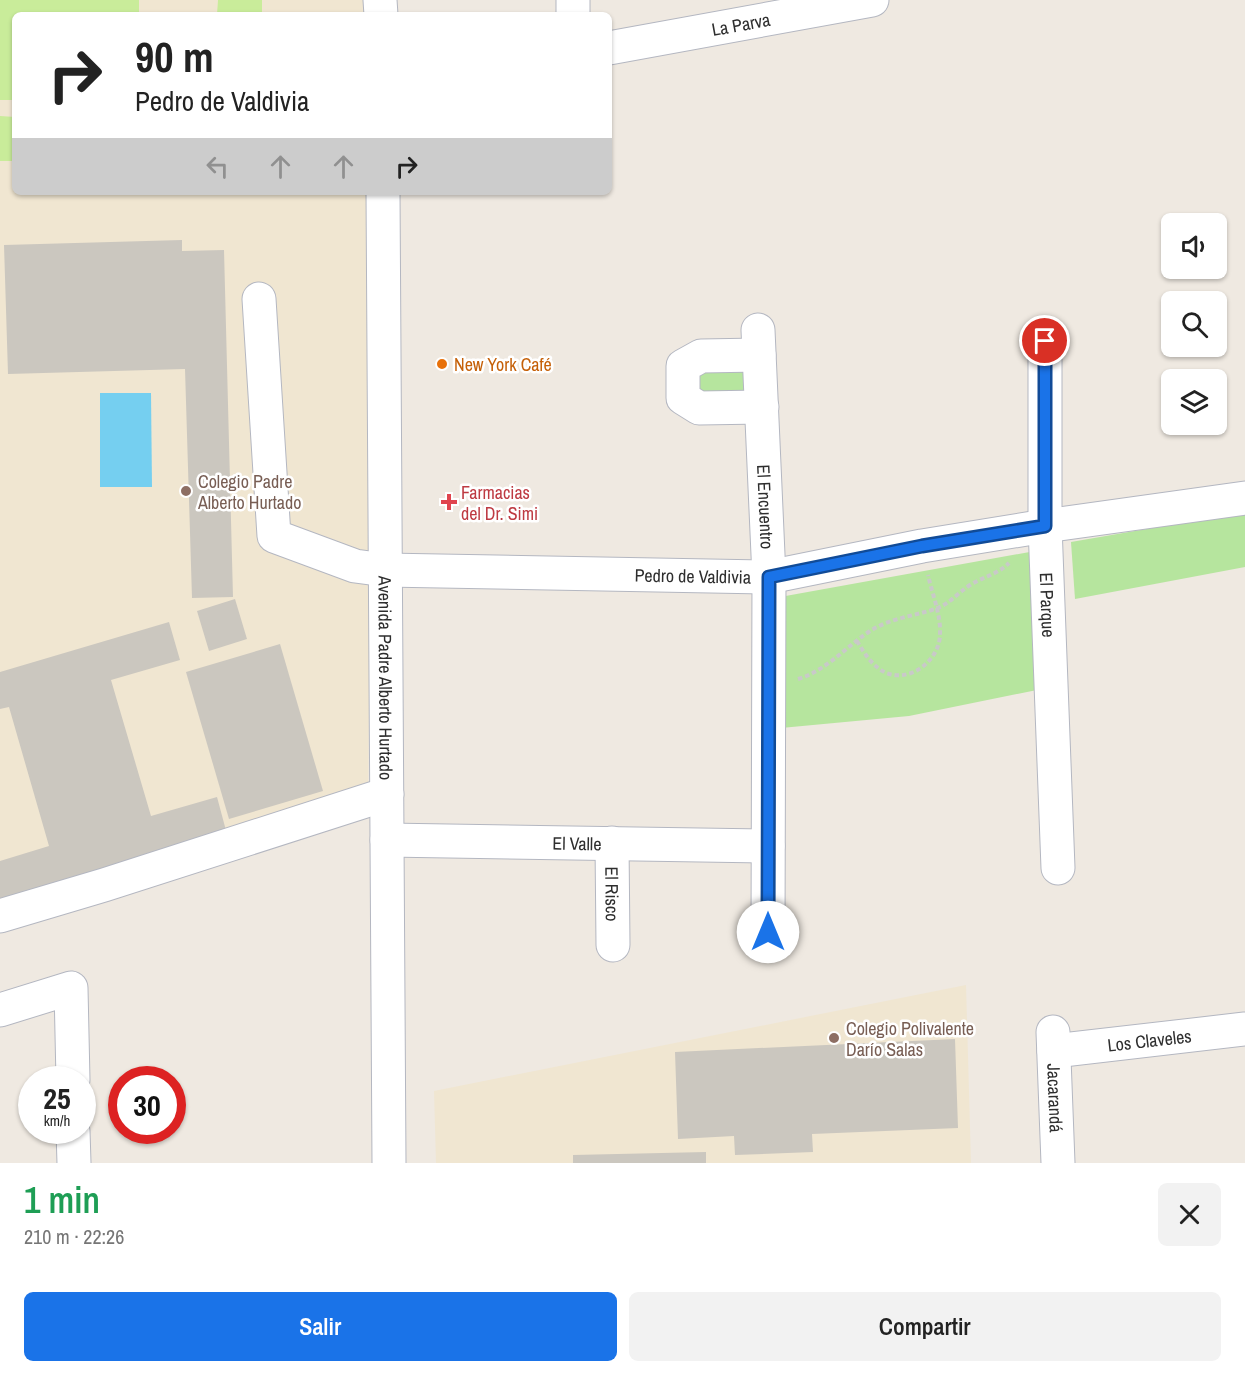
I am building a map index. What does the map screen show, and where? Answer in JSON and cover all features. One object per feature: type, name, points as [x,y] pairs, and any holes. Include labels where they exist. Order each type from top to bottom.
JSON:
[{"type":"street","name":"La Parva","points":[[612,47],[872,0]]},
{"type":"street","name":"Avenida Padre Alberto Hurtado","points":[[383,195],[389,1163]]},
{"type":"street","name":"Pedro de Valdivia","points":[[259,299],[274,536],[355,566],[386,570],[769,577],[922,546],[1245,498]]},
{"type":"street","name":"El Parque","points":[[1045,341],[1045,526],[1058,868]]},
{"type":"street","name":"El Encuentro","points":[[762,407],[699,408],[683,398],[683,366],[701,356],[759,343],[762,407],[769,577],[768,932]]},
{"type":"street","points":[[0,916],[387,794]]},
{"type":"street","name":"El Valle","points":[[387,840],[768,846]]},
{"type":"street","name":"El Risco","points":[[612,843],[613,945]]},
{"type":"street","points":[[0,1010],[71,988],[73,1066]]},
{"type":"street","name":"Los Claveles","points":[[1054,1042],[1245,1029]]},
{"type":"street","name":"Jacarandá","points":[[1054,1042],[1058,1163]]},
{"type":"street","points":[[73,1144],[74,1163]]},
{"type":"path","points":[[857,641],[868,660],[888,674],[908,675],[925,665],[936,652],[940,635],[922,546]]},
{"type":"path","points":[[769,687],[810,675],[868,632],[896,618],[950,603],[970,585],[998,572],[1013,559]]},
{"type":"shaded area","name":"Colegio Padre Alberto Hurtado","points":[[0,0],[364,0],[364,12],[12,12],[12,195],[368,195],[372,396],[368,812],[0,923]]},
{"type":"shaded area","name":"Colegio Polivalente Darío Salas","points":[[966,985],[971,1163],[436,1163],[434,1091]]},
{"type":"green space","points":[[0,0],[139,0],[139,12],[12,12],[12,100],[0,100]]},
{"type":"green space","points":[[218,0],[262,0],[262,12],[217,12]]},
{"type":"green space","points":[[0,116],[12,117],[12,161],[0,161]]},
{"type":"green space","points":[[697,371],[749,371],[749,396],[696,396]]},
{"type":"green space","points":[[1245,512],[1245,567],[1075,599],[1071,542]]},
{"type":"green space","points":[[1035,551],[1037,690],[909,716],[781,728],[780,597]]},
{"type":"water","points":[[100,393],[151,393],[152,487],[100,487]]},
{"type":"building","points":[[182,240],[182,251],[224,250],[233,597],[192,598],[185,369],[8,374],[4,245]]},
{"type":"building","points":[[235,599],[247,639],[209,651],[197,611]]},
{"type":"building","points":[[169,622],[180,660],[111,680],[151,816],[217,797],[228,838],[0,905],[0,861],[49,846],[9,707],[0,709],[0,672]]},
{"type":"building","points":[[280,644],[323,791],[229,819],[186,672]]},
{"type":"building","points":[[955,1039],[958,1128],[812,1134],[813,1152],[735,1155],[734,1136],[678,1139],[675,1052]]},
{"type":"building","points":[[706,1152],[706,1163],[573,1163],[573,1155]]},
{"type":"place","name":"New York Café","points":[[442,364]]},
{"type":"place","name":"Colegio Padre Alberto Hurtado","points":[[186,491]]},
{"type":"place","name":"Farmacias del Dr. Simi","points":[[449,502]]},
{"type":"place","name":"Colegio Polivalente Darío Salas","points":[[834,1038]]},
{"type":"route","points":[[768,932],[769,577],[922,546],[1045,526],[1045,341]]}]
